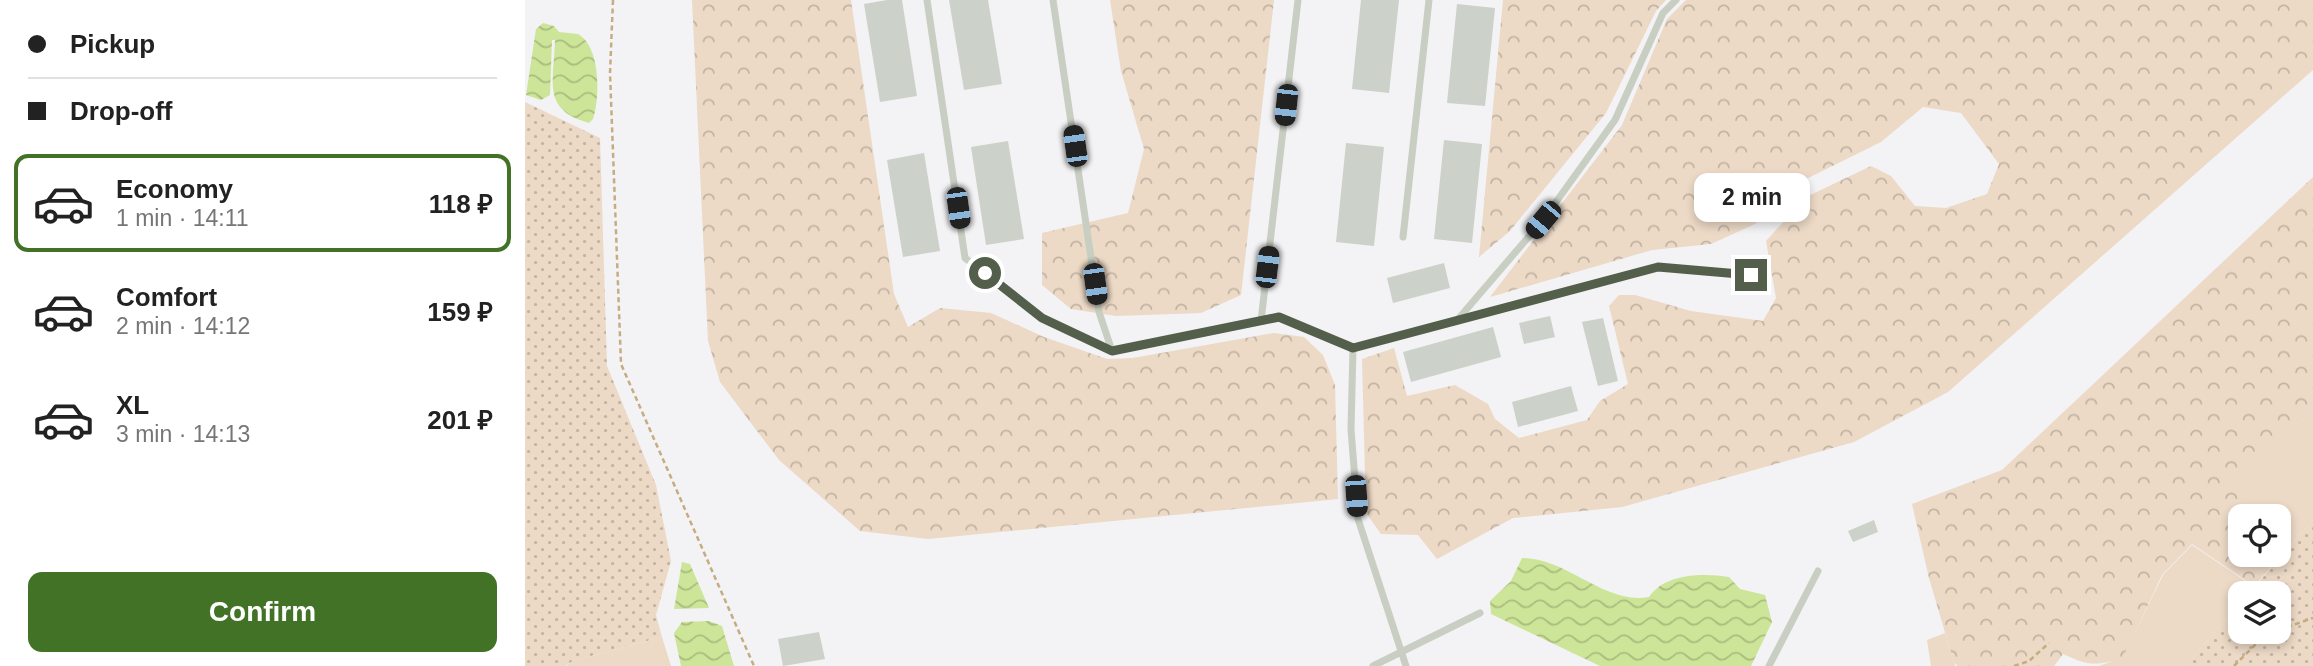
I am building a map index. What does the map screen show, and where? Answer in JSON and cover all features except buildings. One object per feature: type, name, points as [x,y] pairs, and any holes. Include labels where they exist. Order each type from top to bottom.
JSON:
[{"type":"lane","points":[[927,0],[965,258],[1042,318],[1112,351],[1279,317],[1353,348],[1658,267],[1751,275]]},
{"type":"lane","points":[[1053,0],[1099,312],[1112,351]]},
{"type":"lane","points":[[1261,321],[1298,0]]},
{"type":"lane","points":[[1403,237],[1429,0]]},
{"type":"lane","points":[[1459,319],[1543,220],[1615,120],[1663,13],[1676,0]]},
{"type":"lane","points":[[1353,348],[1351,429],[1358,519],[1406,666]]},
{"type":"lane","points":[[1769,666],[1818,572]]},
{"type":"lane","points":[[1373,666],[1480,613]]},
{"type":"path","points":[[613,0],[610,73],[621,365],[754,666]]},
{"type":"path","points":[[2291,626],[2313,618]]},
{"type":"path","points":[[2014,666],[2029,661],[2049,643]]},
{"type":"path","points":[[2234,666],[2256,644]]},
{"type":"green space","points":[[692,0],[851,0],[894,294],[908,327],[940,308],[991,313],[1044,337],[1107,359],[1133,358],[1274,333],[1304,337],[1323,355],[1335,385],[1338,499],[928,539],[860,531],[779,460],[720,382],[708,341]]},
{"type":"green space","points":[[1110,0],[1274,0],[1241,295],[1201,313],[1116,316],[1071,309],[1042,285],[1042,233],[1128,213],[1144,149],[1121,71]]},
{"type":"green space","points":[[1503,0],[1666,0],[1656,11],[1606,113],[1510,231],[1479,257]]},
{"type":"green space","points":[[1686,0],[2313,0],[2313,70],[1948,392],[1854,442],[1622,507],[1513,518],[1437,559],[1418,535],[1381,534],[1366,513],[1362,359],[1394,348],[1407,396],[1455,385],[1488,404],[1495,419],[1519,438],[1587,420],[1600,401],[1628,384],[1609,306],[1619,295],[1635,295],[1691,311],[1763,321],[1776,298],[1766,241],[1806,197],[1871,166],[1891,176],[1915,206],[1946,208],[1987,194],[1999,164],[1961,113],[1923,107],[1881,142],[1794,185],[1755,224],[1711,244],[1652,250],[1490,297],[1622,125],[1667,19]]},
{"type":"green space","points":[[525,102],[600,138],[607,366],[656,485],[671,561],[656,615],[662,637],[573,661],[565,666],[525,666]]},
{"type":"green space","points":[[2313,177],[2313,412],[2230,477],[2262,504],[2228,504],[2228,567],[2271,567],[2258,581],[2247,581],[2192,544],[2162,575],[2123,658],[2092,664],[2063,654],[2054,666],[1958,666],[1954,663],[1929,578],[1912,504],[2002,470]]},
{"type":"green space","points":[[2313,412],[2313,520],[2299,536],[2291,529],[2291,504],[2261,504],[2229,477]]},
{"type":"green space","points":[[2313,520],[2313,666],[2185,666],[2228,617],[2228,644],[2291,644],[2291,581],[2260,581],[2272,567],[2291,567],[2291,545]]},
{"type":"green space","points":[[2291,529],[2299,536],[2291,545]]},
{"type":"green space","points":[[2192,545],[2245,581],[2228,581],[2228,617],[2185,666],[2099,666],[2123,657],[2163,575]]},
{"type":"green space","points":[[1945,633],[1955,666],[1931,666],[1927,640]]},
{"type":"green space","points":[[662,637],[671,666],[566,666],[573,661]]},
{"type":"water","points":[[543,23],[554,26],[559,32],[578,34],[586,40],[591,50],[597,73],[597,98],[593,119],[589,123],[563,110],[557,102],[553,81],[555,40],[552,40],[550,95],[541,100],[526,95],[536,29]]},
{"type":"water","points":[[1522,558],[1555,565],[1601,588],[1633,598],[1649,597],[1665,583],[1686,576],[1729,577],[1740,589],[1765,595],[1772,622],[1751,666],[1600,666],[1491,614],[1490,601],[1511,581]]},
{"type":"water","points":[[682,562],[690,564],[709,608],[674,609]]},
{"type":"water","points":[[709,621],[722,626],[734,666],[681,666],[674,633],[682,622]]},
{"type":"route","points":[[985,273],[1042,318],[1112,351],[1279,317],[1353,348],[1658,267],[1751,275]]}]
